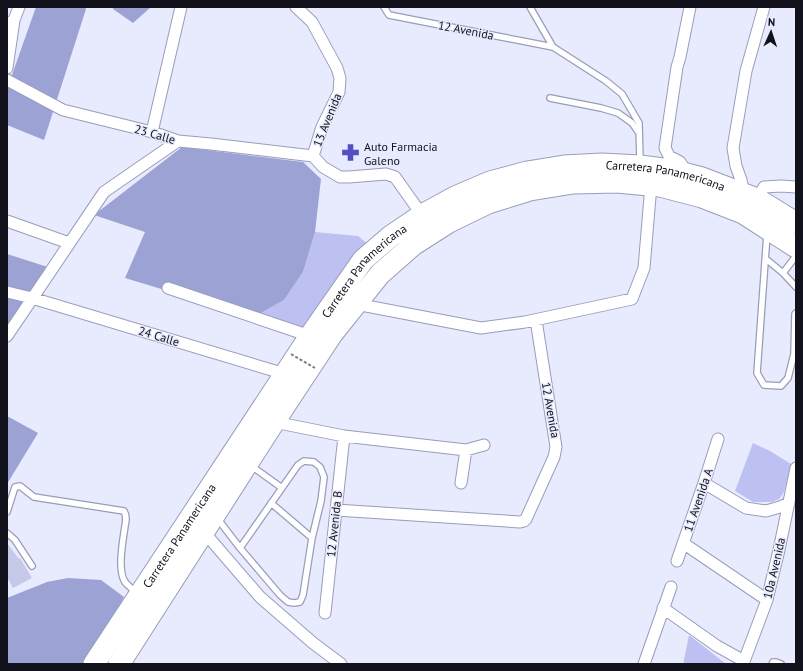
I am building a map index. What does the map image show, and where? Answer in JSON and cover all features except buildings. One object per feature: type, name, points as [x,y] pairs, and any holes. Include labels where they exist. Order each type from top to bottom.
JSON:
[{"type":"highway","name":"Carretera Panamericana","points":[[94,664],[310,336],[364,260],[391,236],[422,215],[455,197],[483,185],[527,172],[564,166],[594,164],[640,166],[671,170],[702,178],[751,197],[796,223]]},
{"type":"highway","name":"Carretera Panamericana","points":[[120,664],[209,523],[332,334],[380,274],[413,246],[449,222],[488,203],[530,190],[573,183],[617,182],[660,186],[702,197],[743,213],[796,247]]},
{"type":"street","points":[[7,68],[10,22],[19,7]]},
{"type":"street","points":[[152,132],[181,7]]},
{"type":"street","name":"13 Avenida","points":[[296,7],[312,22],[337,68],[340,78],[339,92],[322,127],[313,156],[323,167],[340,177],[386,174],[395,177],[422,215]]},
{"type":"street","points":[[689,175],[680,162],[669,156],[666,148],[677,67],[690,7]]},
{"type":"street","points":[[764,7],[746,71],[732,148],[736,166],[751,197],[764,187],[796,187]]},
{"type":"street","name":"23 Calle","points":[[7,80],[63,110],[152,132],[178,141],[313,156]]},
{"type":"street","points":[[7,336],[104,192],[178,141]]},
{"type":"street","points":[[356,304],[481,328],[536,320],[632,299],[644,268],[651,185]]},
{"type":"street","points":[[7,221],[69,243]]},
{"type":"street","points":[[168,288],[310,336]]},
{"type":"street","name":"24 Calle","points":[[7,292],[32,298],[285,374]]},
{"type":"street","name":"12 Avenida","points":[[336,510],[524,522],[554,457],[556,446],[536,320]]},
{"type":"street","points":[[274,422],[344,436],[466,450],[484,445]]},
{"type":"street","name":"12 Avenida B","points":[[325,613],[344,436]]},
{"type":"street","name":"11 Avenida A","points":[[677,561],[718,439]]},
{"type":"street","points":[[461,483],[466,450]]},
{"type":"street","name":"10a Avenida","points":[[743,662],[767,600],[796,468]]},
{"type":"street","points":[[704,483],[746,508],[766,511],[789,503]]},
{"type":"street","points":[[209,523],[260,597],[313,643],[341,664]]},
{"type":"street","points":[[683,543],[767,600]]},
{"type":"street","points":[[644,664],[671,587]]},
{"type":"street","points":[[664,608],[717,646],[743,662]]},
{"type":"lane","name":"12 Avenida","points":[[384,7],[389,15],[553,47],[606,81],[622,94],[639,123],[640,166]]},
{"type":"lane","name":"12 Avenida","points":[[530,7],[553,47]]},
{"type":"lane","points":[[550,98],[618,112],[632,123],[640,133]]},
{"type":"lane","points":[[768,230],[757,373],[764,385],[781,386],[788,378],[794,354],[796,313]]},
{"type":"lane","points":[[783,273],[796,256]]},
{"type":"lane","points":[[766,259],[783,273],[796,287]]},
{"type":"lane","points":[[209,523],[240,548],[280,595],[288,602],[300,602],[303,595],[312,538],[321,501],[324,477],[320,466],[314,462],[304,461],[298,465],[240,548]]},
{"type":"lane","points":[[248,463],[282,488]]},
{"type":"lane","points":[[7,512],[15,488],[20,486],[34,497],[124,511],[126,516],[121,567],[122,576],[125,582],[139,595]]},
{"type":"lane","points":[[271,503],[312,538]]},
{"type":"lane","points":[[7,533],[15,540],[32,566]]},
{"type":"lane","points":[[772,664],[772,662],[776,662],[781,664]]},
{"type":"path","points":[[291,354],[315,368]]},
{"type":"shaded area","points":[[36,7],[85,7],[86,9],[44,140],[7,125],[7,89]]},
{"type":"shaded area","points":[[113,7],[151,7],[133,23],[113,9]]},
{"type":"shaded area","points":[[182,147],[303,162],[321,179],[315,232],[303,272],[284,300],[254,317],[125,278],[145,232],[94,215]]},
{"type":"shaded area","points":[[315,232],[358,236],[369,245],[300,331],[254,317],[284,300],[303,272]]},
{"type":"shaded area","points":[[7,254],[54,269],[7,325]]},
{"type":"shaded area","points":[[7,416],[38,433],[7,484]]},
{"type":"shaded area","points":[[753,443],[770,451],[791,464],[784,492],[779,499],[772,502],[753,502],[735,491]]},
{"type":"shaded area","points":[[68,578],[101,580],[124,597],[88,664],[7,664],[7,598],[47,582]]},
{"type":"shaded area","points":[[689,635],[726,664],[684,664]]},
{"type":"place","name":"Auto Farmacia Galeno","points":[[351,153]]}]
